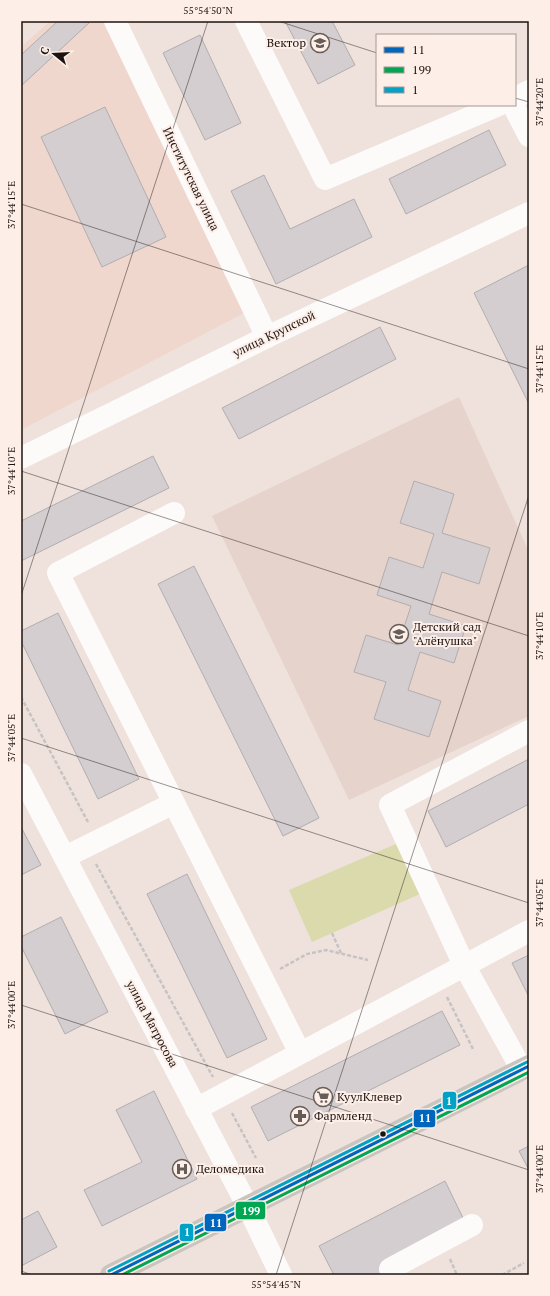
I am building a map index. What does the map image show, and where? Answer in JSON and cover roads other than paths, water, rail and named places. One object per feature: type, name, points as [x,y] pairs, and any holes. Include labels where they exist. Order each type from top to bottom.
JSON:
[{"type":"main road","points":[[111,1275],[525,1068]]},
{"type":"street","name":"Институтская улица","points":[[115,21],[267,337]]},
{"type":"street","points":[[246,21],[325,179],[497,106]]},
{"type":"street","points":[[516,98],[529,91]]},
{"type":"street","points":[[514,106],[529,136]]},
{"type":"street","name":"улица Крупской","points":[[21,458],[267,337],[529,213]]},
{"type":"street","points":[[174,513],[58,573],[300,1053]]},
{"type":"street","points":[[525,1068],[464,965],[390,805],[529,731]]},
{"type":"street","name":"улица Матросова","points":[[21,774],[248,1207],[281,1275]]},
{"type":"street","points":[[64,857],[174,802]]},
{"type":"street","points":[[196,1109],[529,931]]},
{"type":"street","points":[[393,1275],[390,1269],[472,1225]]},
{"type":"place","name":"Вектор","points":[[320,43]]},
{"type":"place","name":"Детский сад \"Алёнушка\"","points":[[399,634]]},
{"type":"place","name":"КуулКлевер","points":[[323,1097]]},
{"type":"place","name":"Фармленд","points":[[300,1116]]},
{"type":"place","name":"Деломедика","points":[[182,1169]]}]
